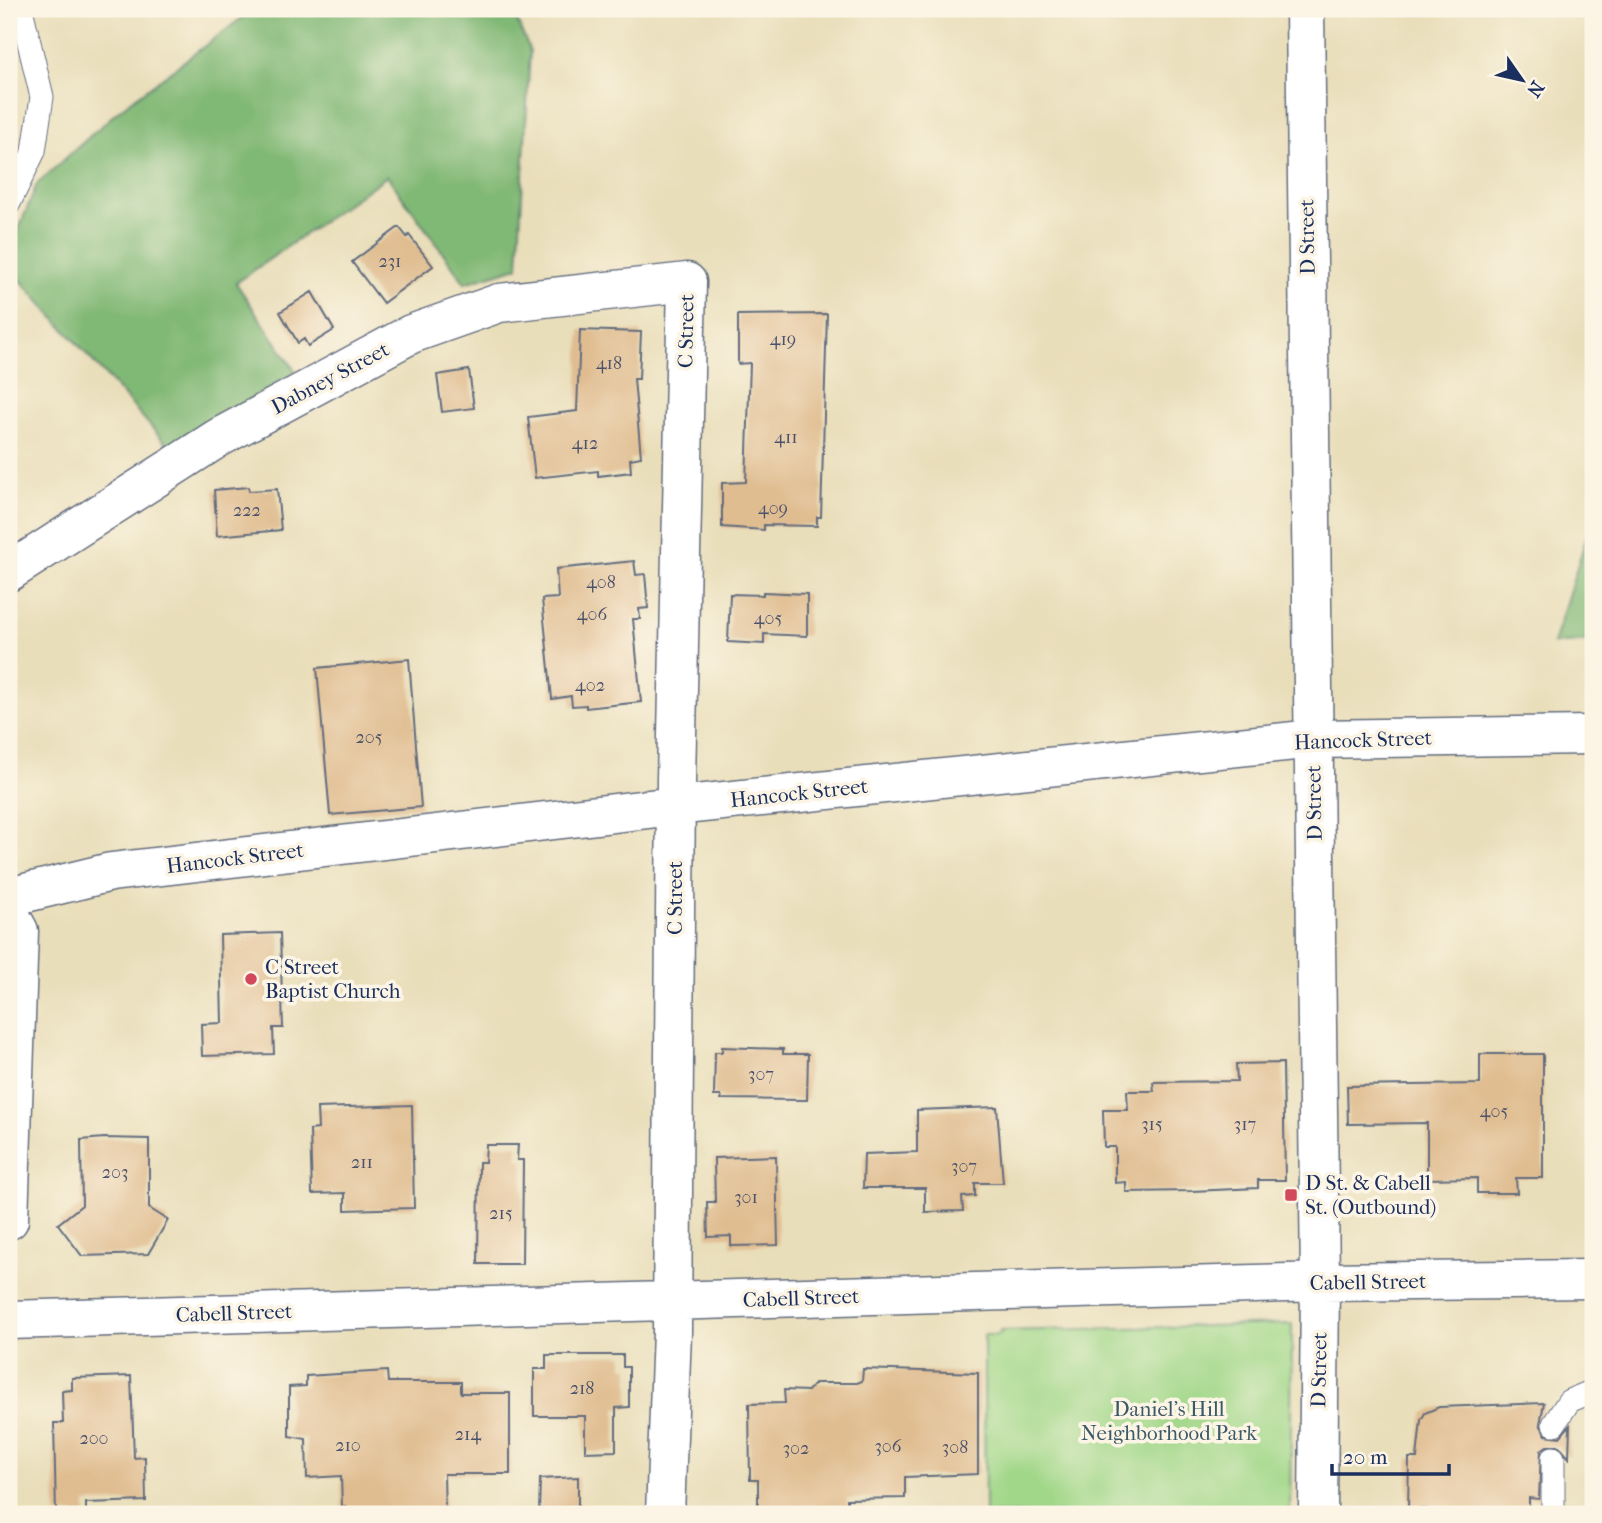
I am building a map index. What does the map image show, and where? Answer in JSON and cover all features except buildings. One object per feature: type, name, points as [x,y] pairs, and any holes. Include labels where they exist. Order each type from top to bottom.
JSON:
[{"type":"street","name":"D Street","points":[[1305,9],[1320,1282],[1318,1514]]},
{"type":"street","name":"Dabney Street","points":[[9,572],[218,438],[411,334],[499,303],[687,282]]},
{"type":"street","name":"C Street","points":[[665,1514],[672,1301],[676,806],[687,282]]},
{"type":"street","name":"Hancock Street","points":[[9,897],[111,873],[676,806],[1314,739],[1593,735]]},
{"type":"street","points":[[9,913],[19,931],[9,1220]]},
{"type":"street","name":"Cabell Street","points":[[9,1320],[1320,1282],[1593,1279]]},
{"type":"lane","points":[[9,204],[34,151],[41,97],[22,9]]},
{"type":"lane","points":[[1554,1424],[1569,1401],[1593,1391]]},
{"type":"lane","points":[[1553,1458],[1553,1514]]},
{"type":"green space","points":[[254,9],[512,9],[530,51],[518,267],[465,283],[387,176],[236,283],[296,372],[170,448],[9,267],[9,253],[37,184],[119,110]]},
{"type":"green space","points":[[1593,516],[1593,641],[1553,644]]},
{"type":"green space","name":"Daniel's Hill Neighborhood Park","points":[[1292,1324],[1290,1514],[985,1514],[984,1335],[1000,1335],[1000,1331]]},
{"type":"place","name":"C Street Baptist Church","points":[[251,979]]},
{"type":"place","name":"D St. & Cabell St. (Outbound)","points":[[1291,1195]]}]
